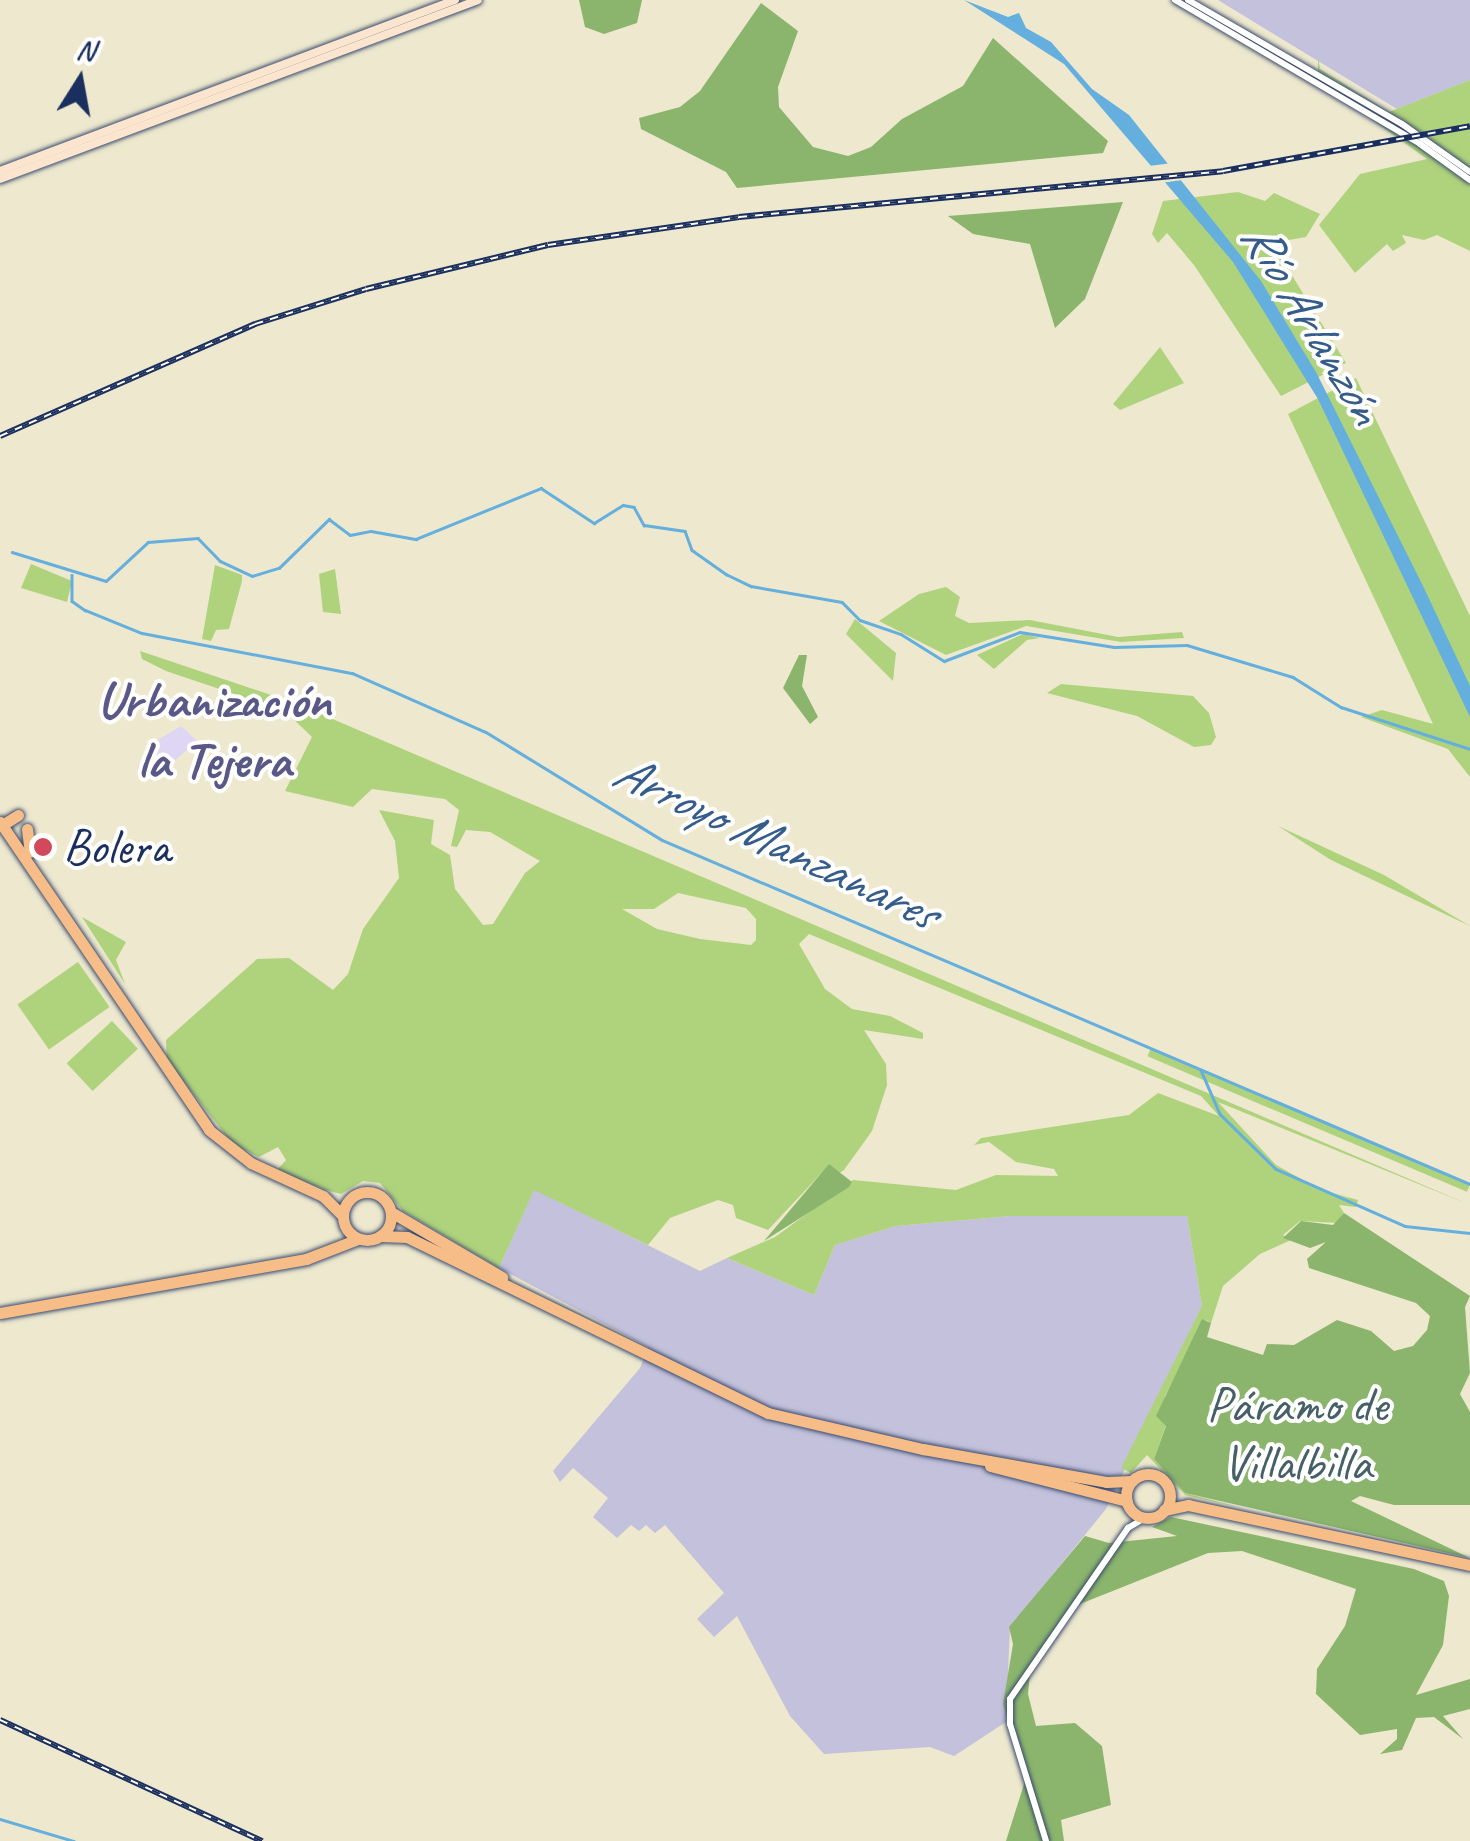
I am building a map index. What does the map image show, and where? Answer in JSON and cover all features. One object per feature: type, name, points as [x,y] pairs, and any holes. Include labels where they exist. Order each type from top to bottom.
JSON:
[{"type":"highway","points":[[12,823],[28,852]]},
{"type":"highway","points":[[12,823],[46,882],[209,1130],[251,1163],[323,1196],[358,1238]]},
{"type":"highway","points":[[323,1196],[374,1193],[391,1212],[566,1315]]},
{"type":"highway","points":[[332,1249],[353,1196]]},
{"type":"highway","points":[[380,1236],[391,1212]]},
{"type":"highway","points":[[0,1313],[306,1260],[358,1238],[407,1237],[748,1406],[1128,1503],[1146,1517],[1188,1504],[1470,1565]]},
{"type":"highway","points":[[924,1448],[1132,1481],[1151,1474],[1188,1504]]},
{"type":"highway","points":[[1128,1503],[1132,1481]]},
{"type":"highway","points":[[1164,1510],[1168,1488]]},
{"type":"main road","points":[[391,24],[431,0]]},
{"type":"main road","points":[[0,171],[455,0]]},
{"type":"main road","points":[[0,179],[478,0]]},
{"type":"street","points":[[1175,0],[1420,144],[1470,180]]},
{"type":"street","points":[[1188,0],[1402,124],[1470,172]]},
{"type":"street","points":[[1128,1503],[1128,1528]]},
{"type":"street","points":[[1046,1841],[1010,1724],[1010,1699],[1128,1528],[1146,1517]]},
{"type":"shaded area","points":[[1218,0],[1470,0],[1470,80],[1397,109]]},
{"type":"shaded area","points":[[181,726],[197,741],[151,781],[137,768],[153,743]]},
{"type":"shaded area","points":[[534,1189],[700,1271],[727,1258],[814,1295],[835,1245],[896,1226],[1011,1216],[1187,1216],[1202,1306],[1106,1509],[1010,1627],[1006,1722],[954,1756],[930,1747],[824,1754],[790,1716],[737,1616],[714,1637],[697,1619],[724,1593],[665,1525],[655,1533],[646,1525],[639,1531],[631,1525],[617,1538],[593,1517],[608,1498],[573,1468],[560,1482],[553,1471],[640,1368],[648,1347],[499,1268]]},
{"type":"green space","points":[[579,0],[642,0],[637,23],[604,34],[585,27]]},
{"type":"green space","points":[[1181,0],[1381,115],[1387,112],[1318,72],[1318,56],[1320,69],[1389,112],[1470,80],[1470,251],[1437,235],[1424,240],[1402,235],[1406,243],[1393,251],[1387,244],[1355,273],[1319,225],[1360,174],[1427,159],[1371,119],[1379,115]]},
{"type":"green space","points":[[761,3],[798,31],[778,87],[779,107],[813,147],[848,156],[871,147],[902,119],[963,86],[993,38],[1108,141],[1103,153],[737,188],[726,172],[641,129],[639,118],[680,107],[700,91]]},
{"type":"green space","points":[[1238,192],[1265,201],[1274,193],[1320,214],[1306,237],[1272,243],[1346,363],[1281,396],[1194,265],[1167,233],[1158,243],[1152,234],[1163,201]]},
{"type":"green space","points":[[1123,202],[1085,299],[1055,328],[1030,244],[973,234],[948,216]]},
{"type":"green space","points":[[1160,347],[1184,383],[1120,410],[1113,404]]},
{"type":"green space","points":[[1356,378],[1470,616],[1470,777],[1448,749],[1361,717],[1382,710],[1433,724],[1288,414]]},
{"type":"green space","points":[[31,564],[72,581],[67,602],[21,588]]},
{"type":"green space","points":[[215,565],[242,575],[242,581],[229,629],[216,630],[211,641],[202,639]]},
{"type":"green space","points":[[335,569],[341,614],[323,612],[319,574]]},
{"type":"green space","points":[[946,587],[960,597],[955,616],[969,623],[1030,620],[1118,637],[1182,632],[1184,638],[1121,642],[1026,626],[946,655],[879,621],[919,594]]},
{"type":"green space","points":[[855,619],[896,653],[893,681],[846,634]]},
{"type":"green space","points":[[1023,634],[1040,638],[1027,640],[994,669],[977,655]]},
{"type":"green space","points":[[140,651],[295,703],[1470,1205],[1218,1102],[1276,1165],[1321,1190],[1358,1200],[1356,1207],[1339,1205],[1344,1213],[1338,1223],[1300,1221],[1283,1235],[1291,1240],[1260,1254],[1223,1286],[1211,1323],[1206,1320],[1165,1396],[1166,1425],[1154,1459],[1185,1493],[1242,1508],[1185,1495],[1147,1455],[1131,1473],[1121,1468],[1202,1306],[1187,1216],[1011,1216],[896,1226],[835,1245],[814,1295],[727,1258],[775,1237],[853,1180],[956,1190],[996,1175],[1058,1176],[1054,1169],[1016,1162],[989,1142],[974,1145],[981,1138],[1129,1115],[1158,1093],[1219,1116],[1201,1096],[809,934],[799,944],[825,989],[852,1009],[890,1016],[923,1033],[923,1039],[864,1030],[886,1064],[887,1085],[872,1131],[844,1170],[838,1174],[829,1165],[768,1230],[736,1218],[733,1205],[718,1200],[670,1218],[648,1245],[534,1190],[499,1268],[403,1211],[380,1183],[363,1181],[341,1194],[326,1190],[277,1170],[286,1160],[278,1147],[259,1157],[232,1143],[167,1060],[166,1040],[257,959],[289,958],[333,990],[348,974],[363,929],[399,878],[395,841],[379,810],[434,820],[431,844],[450,855],[455,889],[483,925],[493,924],[525,873],[540,861],[490,832],[466,830],[457,847],[451,846],[459,810],[445,799],[372,789],[353,807],[285,791],[312,737],[285,711],[166,671],[142,659]],"holes":[[[678,893],[746,908],[756,919],[756,940],[751,945],[657,929],[622,909],[654,909]]]},
{"type":"green space","points":[[799,655],[807,655],[802,686],[818,717],[810,724],[783,688]]},
{"type":"green space","points":[[1061,684],[1193,696],[1209,713],[1216,737],[1211,745],[1194,747],[1137,716],[1047,693]]},
{"type":"green space","points":[[1278,826],[1384,875],[1470,926],[1331,860]]},
{"type":"green space","points":[[82,917],[126,942],[116,960],[125,984]]},
{"type":"green space","points":[[78,962],[110,1007],[49,1049],[17,1004]]},
{"type":"green space","points":[[112,1021],[138,1049],[93,1091],[67,1063]]},
{"type":"green space","points":[[1151,1048],[1470,1183],[1467,1192],[1147,1056]]},
{"type":"green space","points":[[829,1164],[852,1182],[849,1187],[764,1241]]},
{"type":"green space","name":"Páramo de Villalbilla","points":[[1344,1213],[1470,1296],[1465,1307],[1470,1373],[1460,1394],[1470,1412],[1470,1505],[1394,1505],[1360,1496],[1351,1501],[1470,1558],[1185,1493],[1154,1459],[1166,1426],[1156,1416],[1202,1319],[1211,1323],[1207,1337],[1263,1355],[1267,1344],[1294,1345],[1337,1320],[1371,1331],[1394,1351],[1413,1346],[1427,1330],[1430,1316],[1416,1303],[1309,1268],[1307,1259],[1326,1242],[1310,1248],[1283,1238],[1301,1221],[1333,1225]]},
{"type":"green space","points":[[1171,1517],[1414,1569],[1444,1581],[1449,1596],[1443,1645],[1416,1695],[1470,1679],[1470,1709],[1443,1716],[1463,1739],[1434,1717],[1416,1718],[1402,1750],[1380,1754],[1397,1739],[1397,1729],[1360,1735],[1316,1694],[1317,1669],[1345,1626],[1356,1589],[1242,1551],[1208,1553],[1075,1606],[1030,1673],[1028,1694],[1036,1726],[1075,1723],[1102,1746],[1111,1805],[1061,1820],[1064,1841],[1006,1841],[1025,1781],[1003,1704],[1013,1644],[1009,1627],[1085,1536],[1109,1543],[1177,1536],[1152,1527]]},
{"type":"water","name":"Río Arlanzón","points":[[964,0],[1008,17],[1019,13],[1026,28],[1051,42],[1092,89],[1129,115],[1261,281],[1316,372],[1424,588],[1470,686],[1470,717],[1318,399],[1233,262],[1064,64]]},
{"type":"pier","points":[[1173,163],[1190,179],[1153,184],[1140,167]]},
{"type":"waterway","points":[[12,552],[106,581],[148,542],[198,538],[220,561],[252,576],[279,568],[329,519],[350,535],[371,531],[416,539],[541,488],[594,523],[623,505],[634,507],[644,525],[685,531],[692,550],[726,574],[751,586],[842,602],[860,620],[901,634],[944,661],[1020,632],[1114,647],[1187,645],[1293,677],[1341,707],[1470,749]]},
{"type":"waterway","name":"Arroyo Manzanares","points":[[72,575],[72,601],[85,610],[142,633],[352,673],[486,732],[662,840],[1470,1184]]},
{"type":"waterway","points":[[1201,1070],[1220,1114],[1276,1169],[1405,1226],[1470,1233]]},
{"type":"waterway","points":[[0,1819],[74,1841]]},
{"type":"railway","points":[[0,436],[255,324],[366,289],[548,245],[739,217],[1223,171],[1470,126]]},
{"type":"railway","points":[[0,1720],[262,1841]]},
{"type":"place","name":"Bolera","points":[[43,847]]},
{"type":"district","name":"Urbanización la Tejera","points":[[214,731]]}]
